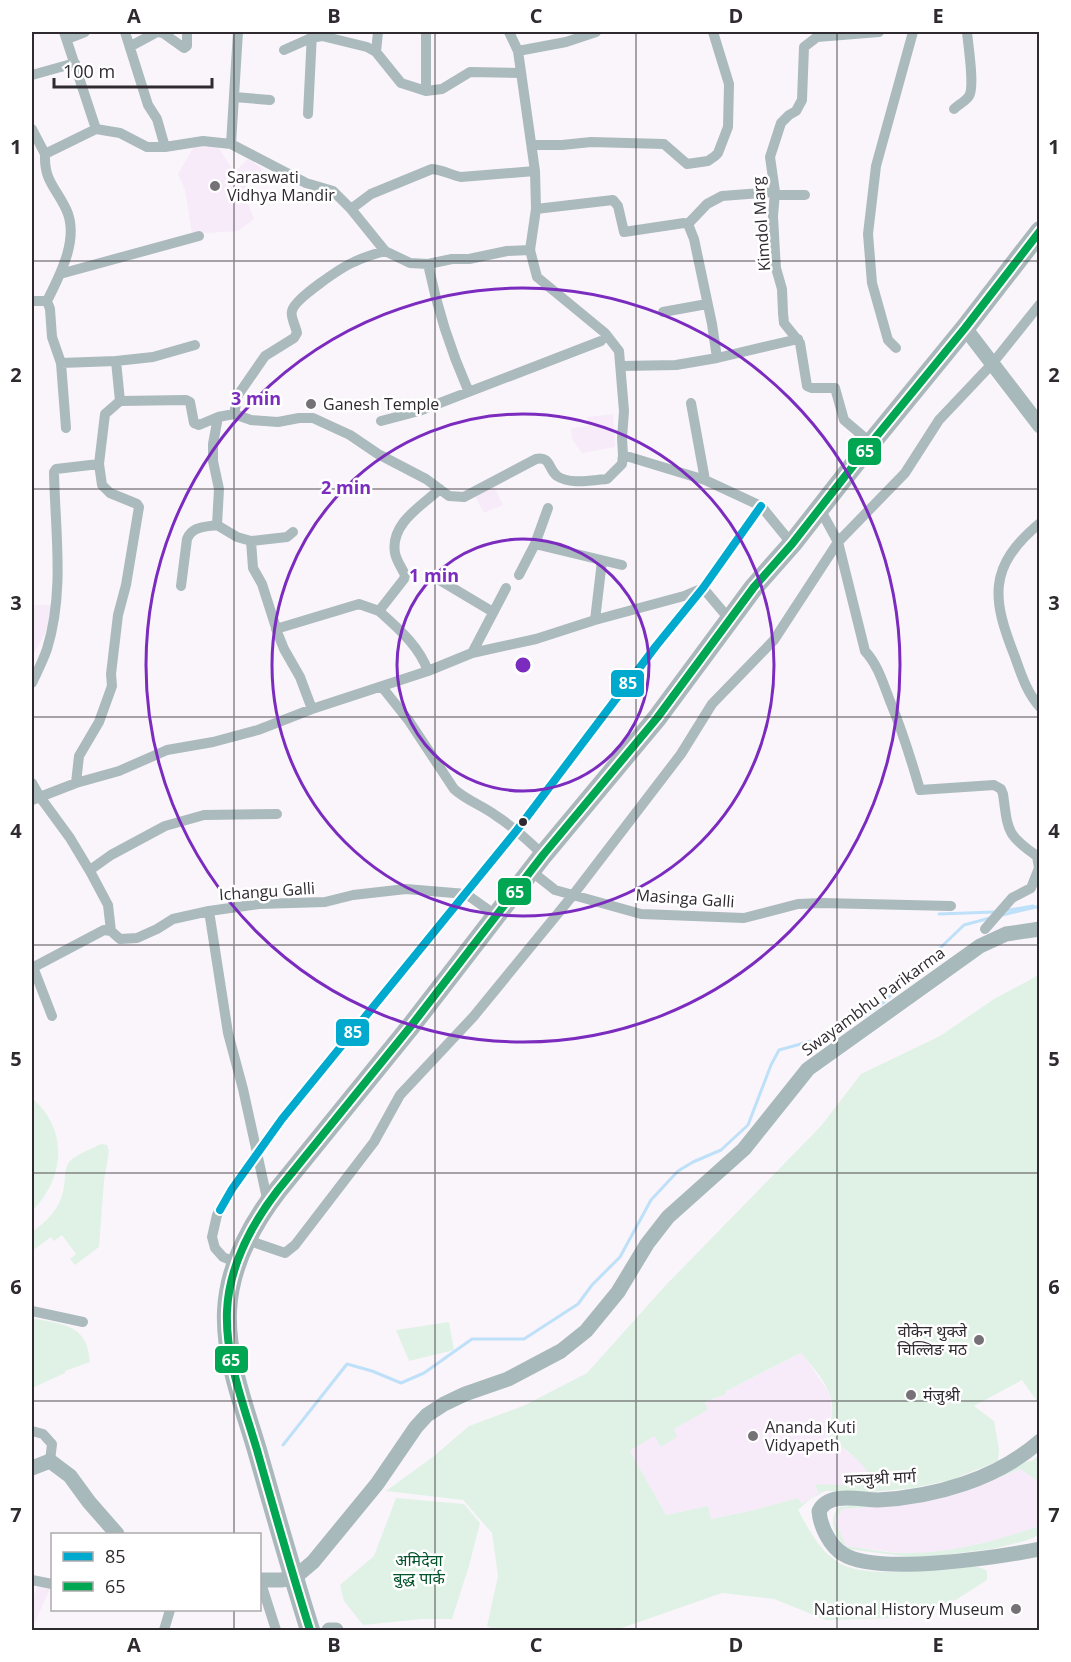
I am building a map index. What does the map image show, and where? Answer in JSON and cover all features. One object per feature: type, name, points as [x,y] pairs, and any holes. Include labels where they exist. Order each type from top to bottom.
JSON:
[{"type":"highway","points":[[310,1630],[240,1394],[231,1354],[227,1312],[230,1288],[247,1240],[268,1203],[543,855],[651,725],[730,620],[1040,231]]},
{"type":"main road","points":[[965,328],[1040,426]]},
{"type":"main road","name":"Swayambhu Parikarma","points":[[294,1578],[313,1562],[346,1523],[377,1484],[416,1427],[428,1415],[444,1404],[508,1379],[561,1351],[586,1331],[618,1292],[647,1244],[668,1217],[744,1149],[808,1069],[980,946],[1006,934],[1040,929]]},
{"type":"main road","name":"मञ्जुश्री मार्ग","points":[[1040,1441],[1022,1456],[980,1478],[943,1490],[879,1500],[835,1499],[826,1502],[819,1511],[824,1530],[834,1547],[844,1555],[865,1561],[896,1564],[983,1559],[1040,1549]]},
{"type":"main road","points":[[32,1468],[50,1461],[70,1476],[116,1533]]},
{"type":"main road","points":[[261,1580],[294,1578]]},
{"type":"main road","points":[[329,1630],[336,1630]]},
{"type":"street","points":[[86,32],[65,35],[96,129]]},
{"type":"street","points":[[125,32],[148,105],[157,119],[165,147]]},
{"type":"street","points":[[130,46],[158,32],[184,48],[187,45],[187,32]]},
{"type":"street","points":[[231,144],[238,32]]},
{"type":"street","points":[[376,52],[378,32]]},
{"type":"street","points":[[426,32],[426,91]]},
{"type":"street","points":[[76,783],[79,756],[99,722],[112,686],[111,674],[118,615],[126,585],[139,507],[137,504],[110,493],[102,485],[99,464],[105,414],[120,401],[186,400],[190,402],[194,423],[199,425],[218,417],[234,414],[251,420],[278,422],[313,418],[350,435],[378,454],[413,471],[449,496],[464,497],[536,459],[547,460],[557,476],[575,481],[607,479],[622,464],[622,366],[619,351],[611,339],[537,277],[530,250],[536,209],[535,171],[518,51],[509,32]]},
{"type":"street","points":[[518,51],[566,42],[596,32]]},
{"type":"street","points":[[531,145],[562,146],[591,142],[664,144],[687,164],[708,161],[718,153],[728,127],[729,84],[713,32]]},
{"type":"street","name":"Kimdol Marg","points":[[871,443],[844,420],[835,387],[812,388],[807,386],[801,347],[798,339],[784,323],[782,289],[776,268],[773,233],[775,194],[770,156],[781,123],[796,111],[802,100],[804,47],[817,36],[879,32]]},
{"type":"street","points":[[896,348],[888,340],[872,283],[868,234],[876,166],[913,32]]},
{"type":"street","points":[[954,109],[969,96],[971,91],[967,32]]},
{"type":"street","points":[[308,114],[311,35]]},
{"type":"street","points":[[284,50],[311,35],[367,47],[376,52],[401,83],[426,91],[442,90],[470,72],[520,73]]},
{"type":"street","points":[[32,75],[75,63]]},
{"type":"street","points":[[234,97],[270,100]]},
{"type":"street","points":[[32,129],[45,154],[46,174],[68,216],[70,244],[60,274],[47,301],[50,309],[52,337],[61,363],[66,428]]},
{"type":"street","points":[[45,154],[96,129],[120,133],[147,147],[165,147],[203,141],[231,144],[306,183],[333,191],[351,209],[385,251],[410,263],[428,264],[507,251],[530,250]]},
{"type":"street","points":[[351,209],[371,194],[432,169],[443,170],[461,177],[535,171]]},
{"type":"street","points":[[688,224],[707,204],[722,196],[805,195]]},
{"type":"street","points":[[536,209],[613,200],[618,206],[624,232],[688,224]]},
{"type":"street","points":[[688,224],[694,239],[717,358]]},
{"type":"street","points":[[60,274],[199,236]]},
{"type":"street","points":[[234,414],[238,395],[265,356],[294,338],[297,333],[291,312],[293,308],[306,294],[340,269],[352,262],[385,251]]},
{"type":"street","points":[[428,264],[437,309],[468,390]]},
{"type":"street","points":[[32,301],[47,301]]},
{"type":"street","points":[[663,312],[707,304]]},
{"type":"street","points":[[247,1240],[285,1253],[295,1245],[374,1142],[400,1095],[474,1016],[573,895],[681,754],[712,704],[774,640],[838,542],[905,473],[939,420],[992,364],[1040,304]]},
{"type":"street","points":[[622,366],[676,365],[798,339]]},
{"type":"street","points":[[381,421],[419,411],[468,390],[601,341]]},
{"type":"street","points":[[61,363],[153,357],[195,345]]},
{"type":"street","points":[[116,361],[120,401]]},
{"type":"street","points":[[691,403],[705,480]]},
{"type":"street","points":[[217,525],[219,489],[213,461],[213,444],[218,417]]},
{"type":"street","points":[[623,455],[705,480],[761,506],[792,544]]},
{"type":"street","points":[[32,683],[46,650],[58,594],[58,529],[54,472],[56,469],[99,464]]},
{"type":"street","points":[[379,611],[405,575],[395,555],[395,543],[400,524],[440,489]]},
{"type":"street","points":[[237,1263],[223,1257],[215,1248],[212,1237],[217,1215],[232,1189],[282,1119],[517,830],[656,646],[703,588],[761,506]]},
{"type":"street","points":[[519,574],[535,544],[548,508]]},
{"type":"street","points":[[820,509],[838,542],[865,651],[873,660],[907,743],[920,790],[994,785],[1001,789],[1003,794],[1009,832],[1020,845],[1037,856],[1039,868],[1031,888],[1012,898],[986,929]]},
{"type":"street","points":[[1040,523],[1008,559],[1002,571],[997,600],[1004,628],[1018,666],[1028,690],[1040,707]]},
{"type":"street","points":[[181,586],[187,539],[189,533],[194,529],[217,525],[237,537],[251,541],[287,537],[293,532]]},
{"type":"street","points":[[251,541],[253,568],[262,584],[284,649],[300,676],[312,710]]},
{"type":"street","points":[[535,544],[622,565]]},
{"type":"street","points":[[595,620],[602,561]]},
{"type":"street","points":[[436,578],[493,612]]},
{"type":"street","points":[[472,653],[506,588]]},
{"type":"street","points":[[36,799],[76,783],[119,771],[167,750],[236,736],[428,671],[472,653],[536,639],[684,596],[703,588]]},
{"type":"street","points":[[703,588],[730,620]]},
{"type":"street","points":[[276,629],[359,604],[379,611],[413,644],[423,657],[428,671]]},
{"type":"street","points":[[382,687],[409,721],[454,789],[517,830],[543,855]]},
{"type":"street","points":[[32,783],[36,799],[70,838],[90,870],[108,905],[111,931]]},
{"type":"street","points":[[90,870],[111,855],[165,826],[204,815],[277,814]]},
{"type":"street","name":"Masinga Galli","points":[[531,872],[555,890],[641,914],[714,915],[744,918],[798,904],[951,906]]},
{"type":"street","name":"Ichangu Galli","points":[[268,1203],[228,1033],[209,911],[259,904],[325,902],[353,895],[406,889],[466,894]]},
{"type":"street","points":[[466,894],[497,916]]},
{"type":"street","points":[[52,1016],[32,967],[104,930],[111,931],[120,939],[137,938],[174,919],[209,911]]},
{"type":"street","points":[[32,1311],[83,1322]]},
{"type":"street","points":[[32,1431],[43,1434],[52,1444],[50,1461]]},
{"type":"street","points":[[32,1580],[51,1584]]},
{"type":"street","points":[[261,1583],[276,1630]]},
{"type":"street","points":[[164,1630],[170,1611]]},
{"type":"shaded area","name":"Saraswati Vidhya Mandir","points":[[196,143],[217,145],[234,172],[248,159],[263,169],[243,190],[254,219],[238,231],[192,234],[185,190],[178,174]]},
{"type":"shaded area","points":[[613,414],[615,447],[582,453],[572,439],[571,428],[588,426],[587,417]]},
{"type":"shaded area","points":[[493,485],[503,505],[484,513],[473,493]]},
{"type":"shaded area","points":[[32,605],[53,605],[45,634],[32,656]]},
{"type":"shaded area","name":"Ananda Kuti Vidyapeth","points":[[802,1353],[830,1394],[832,1412],[828,1423],[848,1453],[857,1458],[867,1469],[872,1481],[863,1485],[825,1484],[816,1486],[819,1493],[802,1504],[798,1498],[710,1519],[708,1506],[666,1515],[630,1451],[654,1436],[661,1447],[673,1429],[708,1410],[705,1403]]},
{"type":"shaded area","points":[[1020,1469],[1039,1482],[1039,1526],[1003,1538],[927,1553],[900,1553],[846,1546],[835,1520],[841,1509],[895,1505],[979,1486]]},
{"type":"shaded area","points":[[38,1586],[50,1589],[32,1629],[32,1595]]},
{"type":"green space","points":[[1039,975],[1039,1404],[1022,1380],[974,1406],[994,1421],[999,1449],[998,1461],[951,1480],[913,1488],[871,1492],[825,1491],[809,1500],[798,1510],[821,1547],[841,1564],[851,1568],[863,1571],[892,1572],[973,1566],[987,1571],[987,1580],[956,1600],[891,1618],[826,1620],[774,1599],[722,1593],[616,1630],[495,1630],[487,1626],[498,1576],[492,1533],[463,1500],[386,1491],[434,1456],[469,1426],[523,1406],[587,1373],[665,1286],[821,1126],[861,1074],[940,1036],[994,999]],"holes":[[[801,1353],[822,1380],[830,1396],[832,1415],[827,1435],[859,1461],[872,1481],[858,1485],[815,1485],[819,1493],[802,1504],[798,1498],[711,1519],[708,1506],[666,1515],[630,1451],[654,1436],[661,1447],[677,1437],[674,1429],[708,1410],[705,1402],[726,1394],[726,1391]]]},
{"type":"green space","points":[[32,1098],[44,1111],[52,1125],[57,1139],[58,1154],[51,1184],[32,1211]]},
{"type":"green space","points":[[101,1144],[107,1145],[109,1151],[104,1181],[99,1247],[75,1265],[70,1259],[76,1254],[62,1235],[54,1241],[51,1237],[32,1251],[32,1232],[47,1219],[58,1204],[63,1192],[68,1163],[78,1155]]},
{"type":"green space","points":[[32,1318],[63,1325],[79,1333],[88,1349],[90,1362],[65,1371],[32,1388]]},
{"type":"green space","points":[[449,1322],[454,1350],[409,1361],[396,1330]]},
{"type":"green space","points":[[1039,1455],[1039,1482],[1020,1469],[979,1486],[895,1505],[842,1509],[835,1520],[846,1546],[888,1552],[920,1553],[954,1549],[1006,1537],[1039,1526],[1039,1535],[1025,1541],[992,1549],[918,1558],[847,1549],[834,1529],[833,1518],[839,1507],[901,1501],[1032,1461]]},
{"type":"green space","name":"अमिदेवा बुद्ध पार्क","points":[[396,1498],[464,1504],[480,1523],[452,1619],[422,1619],[363,1625],[344,1601],[340,1585],[374,1556]]},
{"type":"waterway","points":[[1004,911],[1033,906]]},
{"type":"waterway","points":[[1002,915],[1040,906]]},
{"type":"waterway","points":[[939,914],[994,912]]},
{"type":"waterway","points":[[283,1445],[347,1364],[401,1383],[424,1373],[472,1339],[524,1339],[578,1304],[592,1285],[620,1257],[651,1200],[678,1171],[721,1150],[748,1125],[779,1050],[815,1040],[861,1018],[884,1002],[964,925],[990,918]]},
{"type":"transit line","name":"65","points":[[310,1630],[232,1364],[227,1311],[232,1278],[243,1247],[259,1217],[278,1190],[411,1026],[543,855],[657,718],[754,587],[792,544],[1040,231]]},
{"type":"transit line","name":"85","points":[[220,1210],[232,1189],[282,1119],[517,830],[656,646],[703,588],[761,506]]},
{"type":"place","name":"Saraswati Vidhya Mandir","points":[[215,186]]},
{"type":"place","name":"Ganesh Temple","points":[[311,404]]},
{"type":"place","name":"वोकेन थुक्जे चिल्लिङ मठ","points":[[979,1340]]},
{"type":"place","name":"मंजुश्री","points":[[911,1395]]},
{"type":"place","name":"Ananda Kuti Vidyapeth","points":[[753,1436]]},
{"type":"place","name":"National History Museum","points":[[1016,1609]]}]
